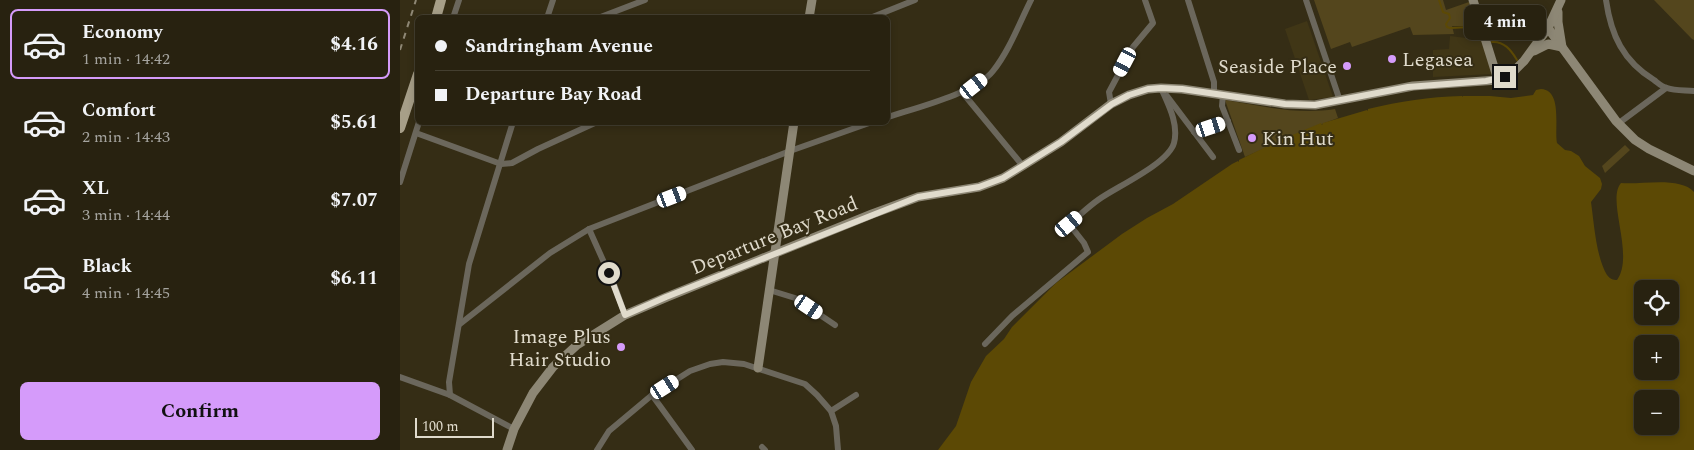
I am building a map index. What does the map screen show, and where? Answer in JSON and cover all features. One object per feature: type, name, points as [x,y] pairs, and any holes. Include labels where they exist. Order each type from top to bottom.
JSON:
[{"type":"main road","points":[[437,15],[441,0]]},
{"type":"main road","points":[[810,15],[812,0]]},
{"type":"main road","points":[[1473,0],[1498,80],[1512,73],[1531,52],[1548,28],[1560,4]]},
{"type":"main road","points":[[1560,4],[1558,22],[1562,48]]},
{"type":"main road","points":[[1548,28],[1619,124],[1649,149],[1694,171]]},
{"type":"main road","points":[[1531,52],[1548,44],[1562,48]]},
{"type":"main road","name":"Departure Bay Road","points":[[506,450],[514,428],[533,393],[553,367],[577,345],[625,315],[918,197],[979,187],[1003,178],[1061,142],[1112,104],[1129,95],[1148,89],[1161,88],[1306,106],[1413,86],[1498,80]]},
{"type":"main road","points":[[400,128],[415,83]]},
{"type":"main road","points":[[758,368],[794,125]]},
{"type":"street","points":[[454,15],[459,0]]},
{"type":"street","points":[[548,15],[552,0]]},
{"type":"street","points":[[606,15],[645,0]]},
{"type":"street","points":[[878,15],[915,0]]},
{"type":"street","points":[[890,116],[962,92],[992,73],[1031,0]]},
{"type":"street","points":[[1112,104],[1109,92],[1133,47],[1153,23],[1145,0]]},
{"type":"street","points":[[1188,0],[1222,106],[1239,150]]},
{"type":"street","points":[[1306,0],[1340,101]]},
{"type":"street","points":[[1606,0],[1614,36],[1625,54],[1642,73],[1666,88],[1694,90]]},
{"type":"street","points":[[1161,88],[1213,157]]},
{"type":"street","points":[[985,344],[1012,316],[1088,252],[1084,243],[1069,224],[1098,199],[1128,183],[1165,156],[1174,144],[1175,131],[1172,115],[1161,88]]},
{"type":"street","points":[[1619,124],[1666,88]]},
{"type":"street","points":[[962,92],[1023,166]]},
{"type":"street","points":[[1194,132],[1228,121]]},
{"type":"street","points":[[400,182],[418,125]]},
{"type":"street","points":[[450,395],[449,382],[470,264],[513,125]]},
{"type":"street","points":[[416,133],[500,164],[512,163],[590,125]]},
{"type":"street","points":[[460,324],[550,252],[588,229],[790,151],[864,125]]},
{"type":"street","points":[[588,229],[616,287],[625,315]]},
{"type":"street","points":[[769,290],[795,298],[835,326]]},
{"type":"street","points":[[597,450],[609,431],[652,395],[690,371],[723,362],[744,364],[805,384],[831,411],[836,426],[838,450]]},
{"type":"street","points":[[400,377],[450,395],[514,428]]},
{"type":"street","points":[[652,395],[692,450]]},
{"type":"street","points":[[831,411],[856,395]]},
{"type":"shaded area","points":[[1314,0],[1443,0],[1446,10],[1469,2],[1477,26],[1452,26],[1454,34],[1413,35],[1410,27],[1352,47],[1350,42],[1331,49]]},
{"type":"shaded area","points":[[1654,0],[1694,0],[1694,40],[1692,39]]},
{"type":"shaded area","points":[[1307,21],[1333,97],[1309,100],[1285,29]]},
{"type":"shaded area","points":[[1450,36],[1482,40],[1492,74],[1433,77],[1433,50],[1449,49]]},
{"type":"shaded area","points":[[1536,90],[1548,91],[1555,103],[1557,143],[1565,150],[1579,156],[1585,166],[1600,178],[1601,189],[1591,202],[1600,259],[1603,268],[1610,278],[1617,280],[1622,269],[1622,243],[1617,202],[1617,191],[1621,183],[1660,182],[1680,184],[1694,192],[1694,450],[938,450],[956,426],[971,382],[986,356],[1056,283],[1122,234],[1173,204],[1232,164],[1276,142],[1278,143],[1278,141],[1321,123],[1322,125],[1323,123],[1368,111],[1368,109],[1438,97],[1490,96],[1511,98],[1533,95]]},
{"type":"shaded area","points":[[1225,100],[1294,110],[1321,111],[1335,109],[1338,118],[1245,157]]},
{"type":"shaded area","points":[[1625,145],[1630,150],[1605,173],[1602,166]]},
{"type":"waterway","points":[[1439,0],[1443,12],[1449,14],[1450,18],[1446,24],[1447,27],[1471,27],[1479,39],[1482,40]]},
{"type":"waterway","points":[[1492,42],[1500,43],[1507,47],[1517,60]]},
{"type":"railway","points":[[400,50],[416,0]]},
{"type":"place","name":"Legasea","points":[[1392,59]]},
{"type":"place","name":"Seaside Place","points":[[1347,66]]},
{"type":"place","name":"Kin Hut","points":[[1252,138]]},
{"type":"place","name":"Image Plus Hair Studio","points":[[621,347]]},
{"type":"route","points":[[609,273],[616,287],[625,315],[918,197],[979,187],[1003,178],[1061,142],[1112,104],[1129,95],[1148,89],[1182,89],[1306,106],[1327,104],[1408,87],[1498,80],[1505,77]]}]
